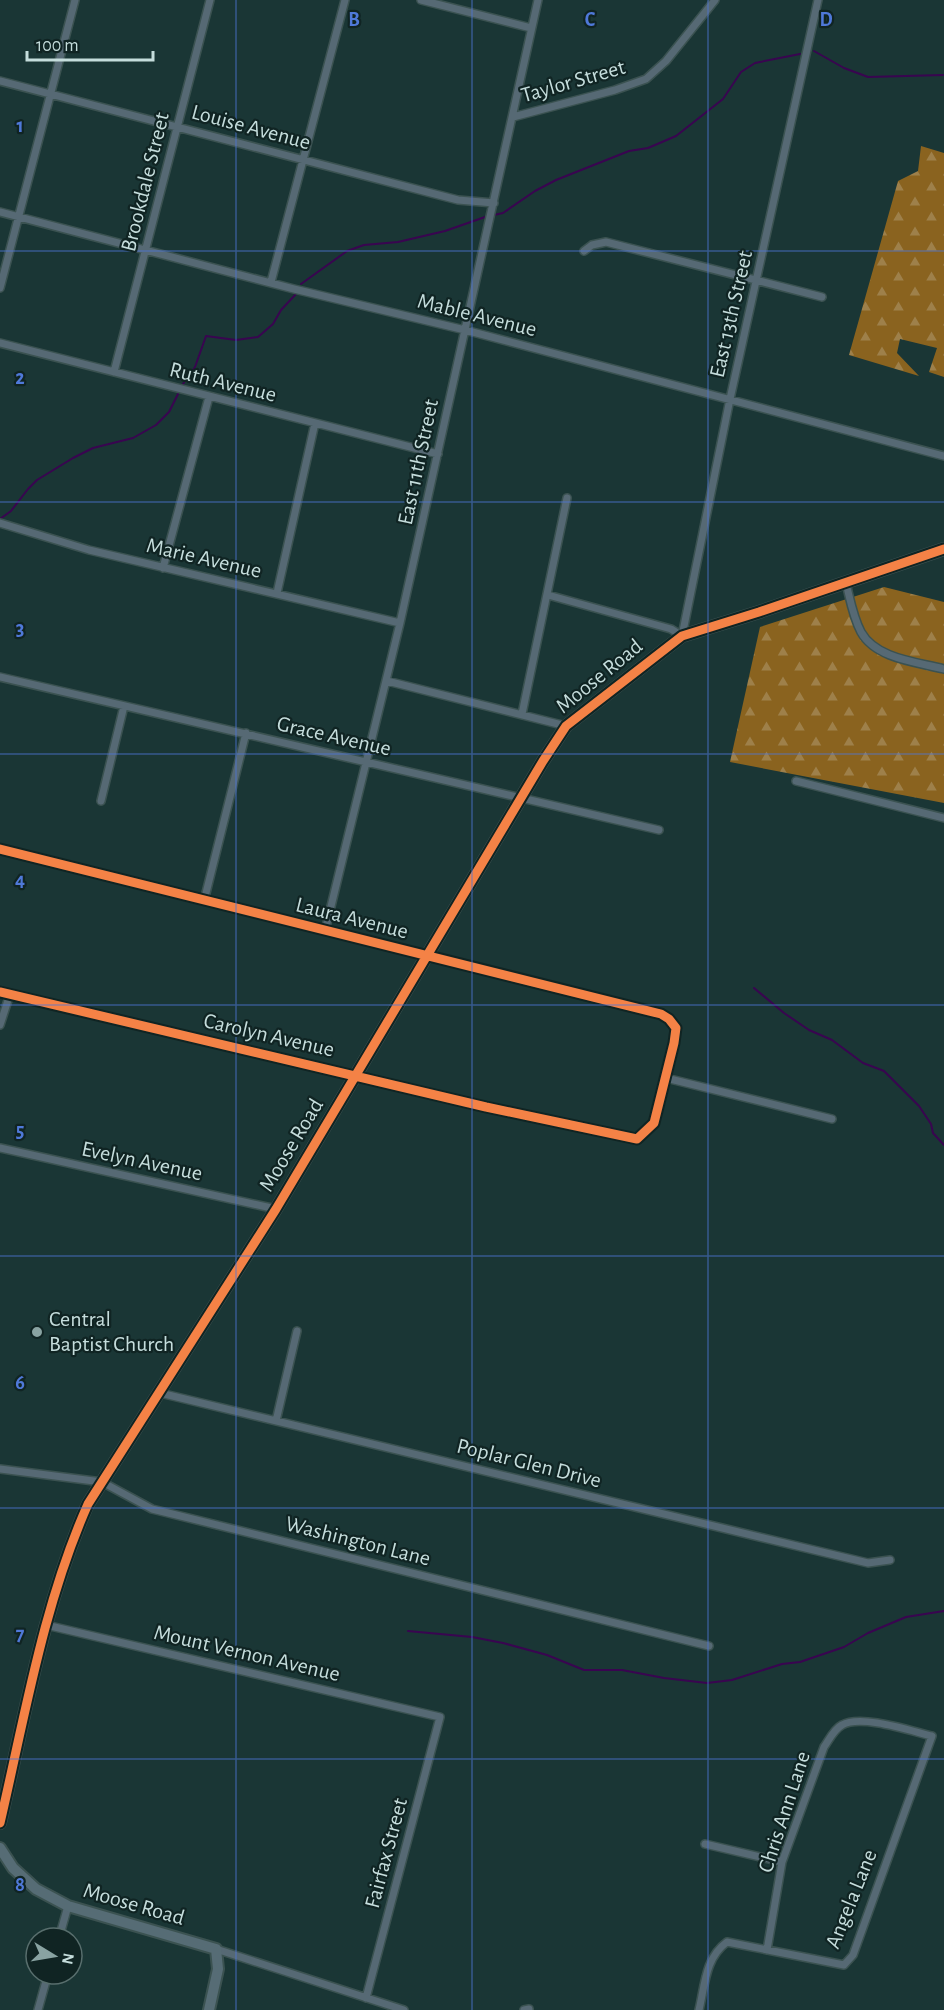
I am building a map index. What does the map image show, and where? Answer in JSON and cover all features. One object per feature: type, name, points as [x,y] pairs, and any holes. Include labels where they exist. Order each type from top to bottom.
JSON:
[{"type":"street","points":[[0,288],[75,0]]},
{"type":"street","name":"Brookdale Street","points":[[114,372],[210,0]]},
{"type":"street","points":[[271,282],[345,0]]},
{"type":"street","points":[[421,0],[531,28]]},
{"type":"street","name":"East 11th Street","points":[[325,931],[387,681],[538,0]]},
{"type":"street","name":"Taylor Street","points":[[513,117],[646,80],[666,61],[715,0]]},
{"type":"street","name":"East 13th Street","points":[[682,636],[730,399],[818,0]]},
{"type":"street","name":"Louise Avenue","points":[[0,81],[458,200],[494,206]]},
{"type":"street","name":"Mable Avenue","points":[[0,212],[465,330],[944,456]]},
{"type":"street","points":[[584,251],[592,245],[606,242],[822,297]]},
{"type":"street","name":"Ruth Avenue","points":[[0,343],[438,454]]},
{"type":"street","points":[[163,568],[209,397]]},
{"type":"street","points":[[277,593],[315,423]]},
{"type":"street","points":[[522,714],[567,498]]},
{"type":"street","name":"Marie Avenue","points":[[2,523],[89,550],[400,623]]},
{"type":"street","name":"Moose Road","points":[[0,1823],[57,1583],[71,1542],[88,1504],[276,1209],[566,726],[682,636],[944,549]]},
{"type":"street","points":[[846,583],[861,633],[871,644],[886,653],[944,669]]},
{"type":"street","points":[[548,595],[671,629],[682,636]]},
{"type":"street","name":"Grace Avenue","points":[[0,676],[659,830]]},
{"type":"street","points":[[387,681],[566,726]]},
{"type":"street","points":[[101,801],[124,706]]},
{"type":"street","points":[[204,901],[246,733]]},
{"type":"street","points":[[796,781],[944,818]]},
{"type":"street","name":"Laura Avenue","points":[[0,849],[661,1014],[669,1019],[676,1029],[666,1078]]},
{"type":"street","name":"Carolyn Avenue","points":[[0,992],[486,1107],[637,1139],[654,1123],[666,1078]]},
{"type":"street","points":[[0,1025],[10,994]]},
{"type":"street","points":[[666,1078],[832,1119]]},
{"type":"street","name":"Evelyn Avenue","points":[[0,1148],[276,1209]]},
{"type":"street","points":[[276,1420],[297,1331]]},
{"type":"street","name":"Poplar Glen Drive","points":[[160,1393],[836,1556],[867,1563],[890,1560]]},
{"type":"street","name":"Washington Lane","points":[[0,1469],[102,1482],[152,1509],[710,1646]]},
{"type":"street","name":"Mount Vernon Avenue","points":[[46,1626],[440,1717]]},
{"type":"street","name":"Fairfax Street","points":[[366,1998],[440,1717]]},
{"type":"street","name":"Angela Lane","points":[[699,2010],[708,1967],[717,1950],[727,1942],[844,1965],[853,1954],[932,1736],[872,1722],[856,1722],[840,1727]]},
{"type":"street","name":"Chris Ann Lane","points":[[767,1950],[776,1908],[782,1862],[824,1747],[840,1727]]},
{"type":"street","points":[[705,1844],[782,1862]]},
{"type":"street","name":"Moose Road","points":[[0,1848],[13,1868],[36,1889],[68,1906],[216,1949]]},
{"type":"street","points":[[62,1926],[68,1906]]},
{"type":"street","points":[[209,2010],[218,1969],[216,1949],[404,2010]]},
{"type":"street","points":[[38,2010],[45,1986]]},
{"type":"street","points":[[524,2010],[529,2009]]},
{"type":"green space","points":[[921,146],[944,153],[944,377],[929,372],[937,348],[900,339],[897,353],[919,376],[849,355],[898,181],[918,171]]},
{"type":"green space","points":[[884,587],[944,602],[944,803],[730,762],[760,627]]},
{"type":"waterway","points":[[814,51],[844,68],[868,77],[943,75]]},
{"type":"waterway","points":[[301,284],[347,251],[364,245],[398,242],[445,231],[503,213],[556,180],[629,151],[648,148],[676,136],[723,99],[741,72],[755,63],[800,54]]},
{"type":"waterway","points":[[0,519],[11,511],[37,480],[73,458],[93,448],[133,438],[156,425],[169,412],[183,384],[195,367],[206,336],[236,340],[258,337],[273,324],[281,310],[296,294]]},
{"type":"waterway","points":[[754,988],[809,1030],[832,1040],[863,1063],[884,1071],[919,1106],[931,1124],[933,1133],[944,1145]]},
{"type":"waterway","points":[[408,1631],[472,1637],[503,1643],[547,1655],[584,1670],[622,1670],[707,1683],[732,1680],[782,1664],[800,1662],[844,1647],[868,1633],[906,1617],[944,1611]]},
{"type":"cycle path","points":[[0,1823],[47,1621],[72,1542],[88,1504],[276,1209],[566,726],[682,636],[944,549]]},
{"type":"cycle path","points":[[0,849],[661,1014],[669,1019],[676,1028],[654,1123],[637,1139],[486,1107],[0,992]]},
{"type":"place","name":"Central Baptist Church","points":[[37,1332]]}]
